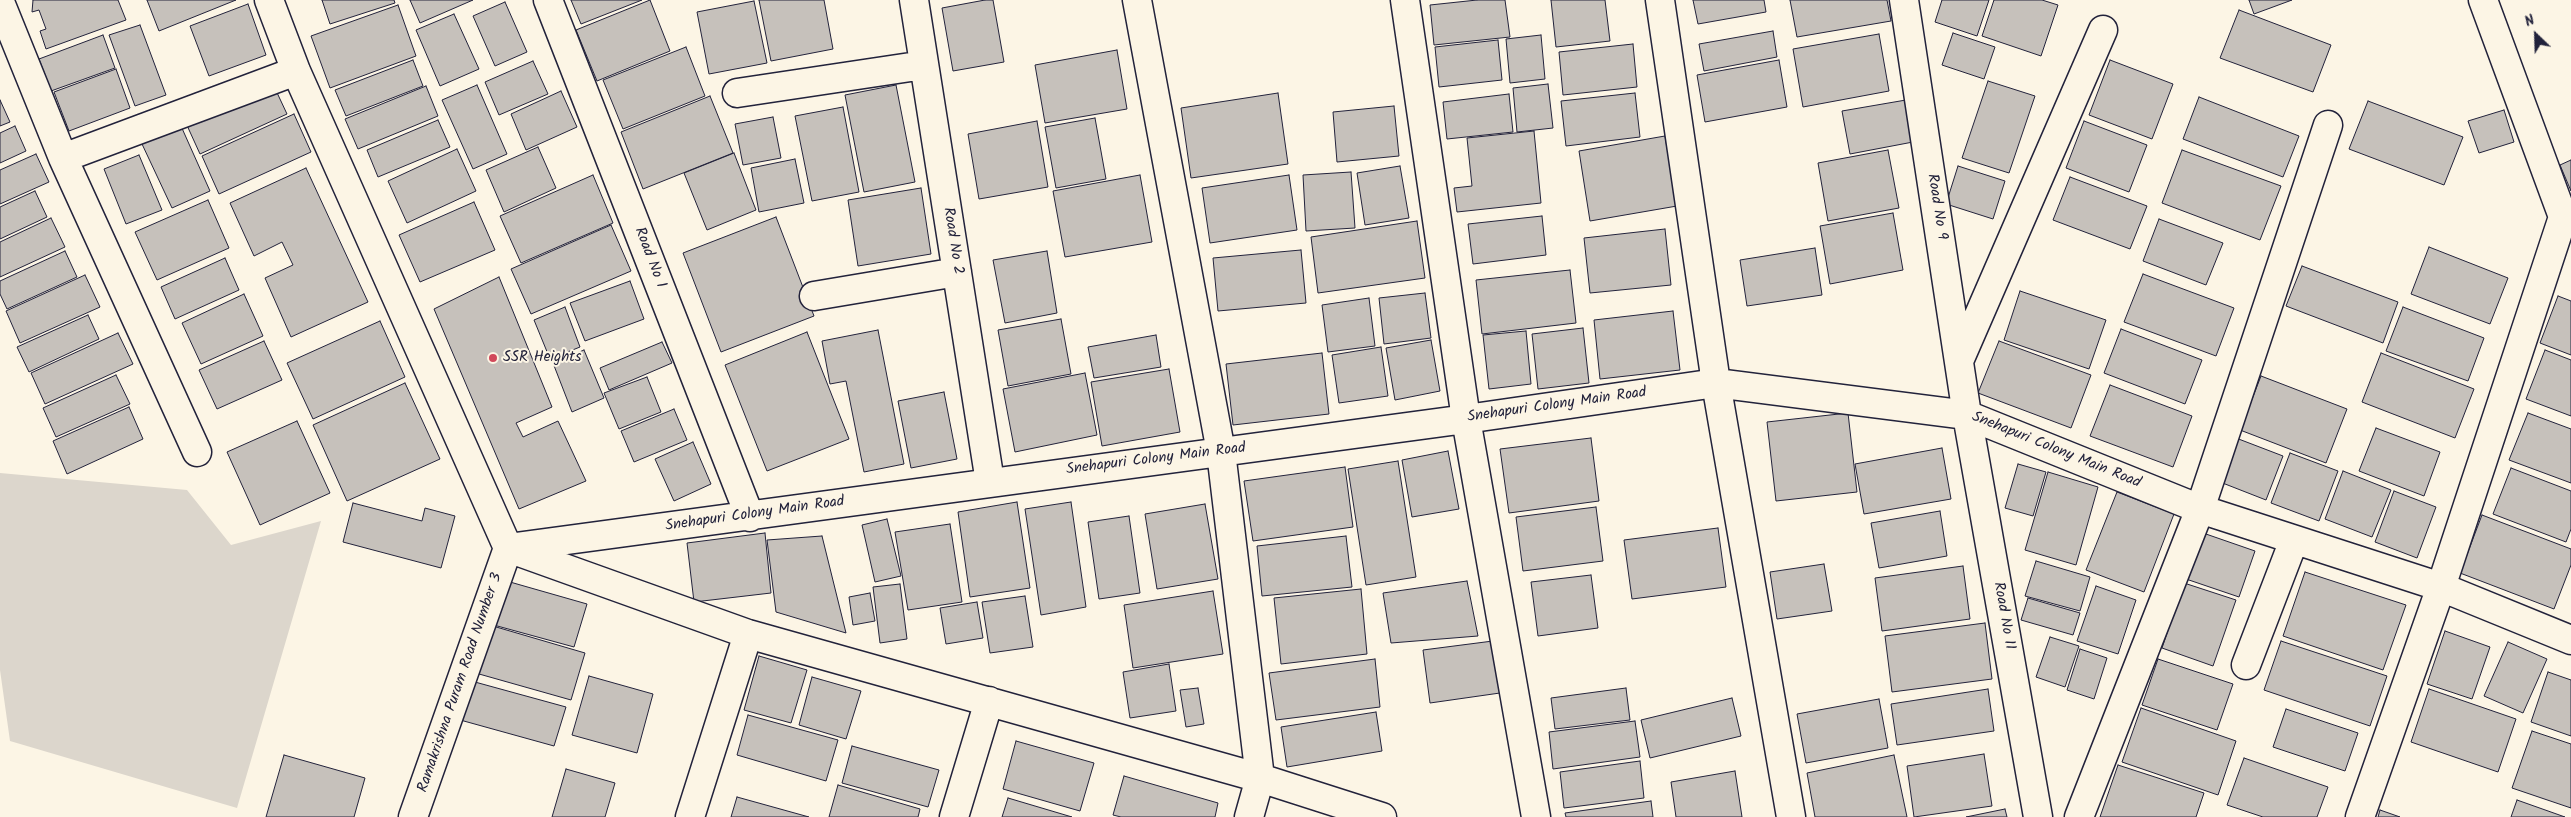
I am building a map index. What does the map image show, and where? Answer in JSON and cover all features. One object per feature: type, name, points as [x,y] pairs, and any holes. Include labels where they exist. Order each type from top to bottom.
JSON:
[{"type":"street","points":[[269,0],[296,71],[508,548],[748,634],[1260,778],[1382,817]]},
{"type":"street","name":"Road No 1","points":[[548,0],[750,517]]},
{"type":"street","name":"Road No 2","points":[[914,0],[990,482]]},
{"type":"street","points":[[1137,0],[1221,452],[1260,778],[1249,817]]},
{"type":"street","points":[[1404,0],[1466,419],[1536,817]]},
{"type":"street","points":[[1660,0],[1716,383],[1791,817]]},
{"type":"street","name":"Road No 9","points":[[1904,0],[1967,415]]},
{"type":"street","points":[[2360,817],[2441,587],[2563,217],[2483,0]]},
{"type":"street","points":[[0,2],[63,158],[197,452]]},
{"type":"street","points":[[1959,361],[2103,30]]},
{"type":"street","points":[[736,93],[924,65]]},
{"type":"street","points":[[63,158],[296,71]]},
{"type":"street","points":[[2079,817],[2200,509],[2328,125]]},
{"type":"street","points":[[814,296],[957,272]]},
{"type":"street","name":"Snehapuri Colony Main Road","points":[[508,548],[750,517],[990,482],[1466,419],[1716,383],[1967,415],[2200,509],[2441,587],[2571,640]]},
{"type":"street","name":"Road No 11","points":[[1967,415],[2038,817]]},
{"type":"street","points":[[2246,665],[2294,540]]},
{"type":"street","name":"Ramakrishna Puram Road Number 3","points":[[414,817],[508,548]]},
{"type":"street","points":[[690,817],[748,634]]},
{"type":"street","points":[[954,817],[989,701]]},
{"type":"shaded area","points":[[0,473],[187,490],[231,545],[321,521],[237,808],[10,741],[0,670]]},
{"type":"building","points":[[33,0],[118,0],[126,20],[46,49],[40,31],[46,29],[39,10],[32,12]]},
{"type":"building","points":[[147,0],[236,0],[159,31]]},
{"type":"building","points":[[322,0],[394,0],[395,3],[330,24]]},
{"type":"building","points":[[410,0],[473,0],[420,23]]},
{"type":"building","points":[[571,0],[642,0],[581,24]]},
{"type":"building","points":[[650,0],[670,51],[597,81],[576,30]]},
{"type":"building","points":[[759,0],[824,0],[833,49],[771,61]]},
{"type":"building","points":[[993,0],[1004,62],[953,71],[942,8]]},
{"type":"building","points":[[1477,0],[1505,0],[1510,37],[1434,45],[1430,5]]},
{"type":"building","points":[[1551,0],[1605,0],[1610,41],[1556,47]]},
{"type":"building","points":[[1693,0],[1764,0],[1766,12],[1698,24]]},
{"type":"building","points":[[1790,0],[1887,0],[1891,21],[1797,37]]},
{"type":"building","points":[[1942,0],[1989,0],[1977,36],[1935,22]]},
{"type":"building","points":[[1994,0],[2042,0],[2058,5],[2041,56],[1982,36]]},
{"type":"building","points":[[2249,0],[2292,0],[2254,14]]},
{"type":"building","points":[[754,1],[767,63],[709,74],[697,12]]},
{"type":"building","points":[[505,2],[527,52],[495,66],[473,16]]},
{"type":"building","points":[[248,4],[266,55],[209,76],[190,26]]},
{"type":"building","points":[[398,5],[416,56],[330,88],[311,36]]},
{"type":"building","points":[[2239,10],[2331,45],[2313,92],[2220,58]]},
{"type":"building","points":[[454,14],[479,69],[440,86],[416,30]]},
{"type":"building","points":[[140,25],[166,95],[135,106],[109,35]]},
{"type":"building","points":[[1773,31],[1777,57],[1704,71],[1699,44]]},
{"type":"building","points":[[1953,33],[1995,47],[1984,79],[1942,65]]},
{"type":"building","points":[[1879,34],[1889,91],[1803,107],[1793,49]]},
{"type":"building","points":[[103,35],[115,68],[51,91],[39,59]]},
{"type":"building","points":[[1541,35],[1545,79],[1510,83],[1506,39]]},
{"type":"building","points":[[1498,40],[1502,80],[1439,87],[1435,47]]},
{"type":"building","points":[[1633,44],[1637,87],[1563,95],[1559,52]]},
{"type":"building","points":[[686,47],[705,96],[623,129],[603,80]]},
{"type":"building","points":[[1117,50],[1127,109],[1045,123],[1035,65]]},
{"type":"building","points":[[413,60],[423,86],[346,116],[335,90]]},
{"type":"building","points":[[1779,60],[1787,107],[1705,122],[1697,75]]},
{"type":"building","points":[[2110,60],[2173,84],[2152,139],[2089,115]]},
{"type":"building","points":[[533,61],[548,94],[499,115],[485,82]]},
{"type":"building","points":[[116,69],[130,108],[69,131],[54,92]]},
{"type":"building","points":[[1988,81],[2035,96],[2009,173],[1962,158]]},
{"type":"building","points":[[272,82],[287,114],[200,154],[185,121]]},
{"type":"building","points":[[1548,84],[1553,128],[1517,132],[1513,88]]},
{"type":"building","points":[[477,85],[507,154],[473,169],[442,100]]},
{"type":"building","points":[[896,85],[915,182],[864,192],[845,95]]},
{"type":"building","points":[[426,86],[438,116],[358,149],[345,119]]},
{"type":"building","points":[[561,91],[577,127],[526,150],[511,114]]},
{"type":"building","points":[[1278,93],[1288,164],[1191,178],[1181,108]]},
{"type":"building","points":[[1635,93],[1640,137],[1566,146],[1561,101]]},
{"type":"building","points":[[1509,94],[1513,132],[1447,139],[1443,102]]},
{"type":"building","points":[[710,96],[733,153],[643,189],[621,132]]},
{"type":"building","points":[[2199,97],[2299,136],[2283,177],[2183,139]]},
{"type":"building","points":[[0,100],[10,122],[0,126]]},
{"type":"building","points":[[1906,100],[1913,142],[1850,154],[1842,111]]},
{"type":"building","points":[[2368,101],[2463,137],[2444,185],[2349,149]]},
{"type":"building","points":[[1394,106],[1399,156],[1337,162],[1333,112]]},
{"type":"building","points":[[843,107],[859,192],[812,201],[795,116]]},
{"type":"building","points":[[2504,110],[2514,142],[2479,153],[2468,121]]},
{"type":"building","points":[[294,114],[311,152],[219,194],[202,156]]},
{"type":"building","points":[[773,117],[781,158],[743,165],[735,124]]},
{"type":"building","points":[[1095,118],[1106,179],[1056,188],[1045,127]]},
{"type":"building","points":[[438,120],[450,147],[378,177],[367,150]]},
{"type":"building","points":[[1037,121],[1048,187],[979,199],[968,134]]},
{"type":"building","points":[[2084,121],[2147,145],[2129,192],[2066,168]]},
{"type":"building","points":[[15,126],[26,151],[0,163],[0,133]]},
{"type":"building","points":[[181,126],[210,191],[172,208],[142,144]]},
{"type":"building","points":[[1534,131],[1541,203],[1457,212],[1454,188],[1472,186],[1467,138]]},
{"type":"building","points":[[1665,136],[1677,206],[1590,221],[1579,151]]},
{"type":"building","points":[[538,147],[556,188],[504,212],[486,170]]},
{"type":"building","points":[[457,149],[476,191],[407,223],[388,181]]},
{"type":"building","points":[[1888,150],[1899,208],[1828,221],[1818,163]]},
{"type":"building","points":[[2182,150],[2281,186],[2260,240],[2162,203]]},
{"type":"building","points":[[734,153],[756,210],[707,230],[684,173]]},
{"type":"building","points":[[36,154],[49,182],[0,204],[0,170]]},
{"type":"building","points":[[139,155],[162,210],[126,224],[104,169]]},
{"type":"building","points":[[795,159],[804,203],[759,212],[751,168]]},
{"type":"building","points":[[2571,160],[2571,191],[2560,165]]},
{"type":"building","points":[[1400,166],[1409,218],[1365,225],[1357,173]]},
{"type":"building","points":[[1958,166],[2005,181],[1993,219],[1946,204]]},
{"type":"building","points":[[306,168],[368,302],[291,337],[265,278],[293,265],[282,242],[254,256],[230,203]]},
{"type":"building","points":[[1351,172],[1355,228],[1306,231],[1303,175]]},
{"type":"building","points":[[593,175],[613,223],[521,263],[500,216]]},
{"type":"building","points":[[1140,175],[1152,242],[1065,257],[1053,191]]},
{"type":"building","points":[[1289,175],[1297,230],[1210,243],[1202,188]]},
{"type":"building","points":[[2070,177],[2147,206],[2130,249],[2053,220]]},
{"type":"building","points":[[921,188],[931,254],[858,266],[848,200]]},
{"type":"building","points":[[35,191],[47,217],[0,239],[0,207]]},
{"type":"building","points":[[208,200],[229,248],[157,280],[135,232]]},
{"type":"building","points":[[474,202],[495,250],[420,282],[399,235]]},
{"type":"building","points":[[1893,213],[1903,270],[1830,284],[1820,226]]},
{"type":"building","points":[[1542,216],[1546,255],[1473,264],[1468,224]]},
{"type":"building","points":[[776,217],[814,316],[721,352],[683,253]]},
{"type":"building","points":[[51,218],[65,247],[0,277],[0,242]]},
{"type":"building","points":[[2159,219],[2223,243],[2206,285],[2143,261]]},
{"type":"building","points":[[1417,221],[1425,278],[1318,293],[1311,237]]},
{"type":"building","points":[[611,225],[631,271],[531,314],[511,269]]},
{"type":"building","points":[[1665,229],[1671,285],[1590,293],[1584,238]]},
{"type":"building","points":[[2429,247],[2508,278],[2490,324],[2411,294]]},
{"type":"building","points":[[1815,248],[1822,295],[1747,306],[1740,260]]},
{"type":"building","points":[[1301,250],[1306,303],[1218,311],[1213,258]]},
{"type":"building","points":[[65,251],[77,277],[7,309],[0,294],[0,281]]},
{"type":"building","points":[[1047,251],[1057,313],[1005,323],[993,260]]},
{"type":"building","points":[[225,258],[239,290],[175,319],[161,287]]},
{"type":"building","points":[[2302,266],[2398,302],[2383,343],[2286,306]]},
{"type":"building","points":[[1570,270],[1576,323],[1482,334],[1476,280]]},
{"type":"building","points":[[2143,274],[2234,308],[2216,356],[2124,322]]},
{"type":"building","points":[[85,275],[100,307],[20,343],[6,311]]},
{"type":"building","name":"SSR Heights","points":[[499,277],[552,407],[516,423],[523,437],[558,421],[586,481],[519,509],[434,309]]},
{"type":"building","points":[[630,281],[644,319],[585,341],[570,303]]},
{"type":"building","points":[[2020,291],[2106,320],[2089,369],[2004,340]]},
{"type":"building","points":[[1425,293],[1431,338],[1384,344],[1379,298]]},
{"type":"building","points":[[244,294],[263,336],[201,364],[182,323]]},
{"type":"building","points":[[2558,296],[2571,301],[2571,355],[2540,343]]},
{"type":"building","points":[[1369,298],[1375,346],[1328,352],[1322,305]]},
{"type":"building","points":[[565,307],[580,347],[550,359],[534,320]]},
{"type":"building","points":[[2403,307],[2484,338],[2468,381],[2386,351]]},
{"type":"building","points":[[1673,311],[1680,370],[1600,379],[1594,320]]},
{"type":"building","points":[[88,315],[99,339],[29,372],[17,347]]},
{"type":"building","points":[[1061,319],[1071,374],[1008,386],[998,330]]},
{"type":"building","points":[[380,321],[405,377],[313,419],[287,363]]},
{"type":"building","points":[[1583,328],[1589,383],[1538,389],[1532,334]]},
{"type":"building","points":[[2121,329],[2202,360],[2185,404],[2104,373]]},
{"type":"building","points":[[878,330],[904,464],[864,472],[846,381],[830,384],[822,341]]},
{"type":"building","points":[[1526,331],[1531,384],[1489,389],[1483,335]]},
{"type":"building","points":[[807,332],[849,439],[767,471],[725,365]]},
{"type":"building","points":[[118,333],[133,364],[45,404],[31,373]]},
{"type":"building","points":[[1156,335],[1161,367],[1094,378],[1088,347]]},
{"type":"building","points":[[1431,340],[1440,391],[1395,400],[1386,348]]},
{"type":"building","points":[[264,341],[282,380],[217,409],[199,370]]},
{"type":"building","points":[[1999,341],[2091,375],[2071,428],[1978,393]]},
{"type":"building","points":[[662,342],[672,363],[609,390],[600,368]]},
{"type":"building","points":[[1381,347],[1388,396],[1339,403],[1332,355]]},
{"type":"building","points":[[584,350],[604,398],[572,412],[553,363]]},
{"type":"building","points":[[2545,350],[2571,360],[2571,416],[2526,399]]},
{"type":"building","points":[[1322,353],[1329,414],[1233,425],[1226,364]]},
{"type":"building","points":[[2381,353],[2474,389],[2455,438],[2362,402]]},
{"type":"building","points":[[1169,369],[1180,432],[1102,446],[1091,382]]},
{"type":"building","points":[[1085,373],[1097,435],[1015,452],[1003,389]]},
{"type":"building","points":[[116,375],[130,404],[56,437],[43,408]]},
{"type":"building","points":[[2261,376],[2347,409],[2326,463],[2240,430]]},
{"type":"building","points":[[647,377],[661,412],[619,429],[604,393]]},
{"type":"building","points":[[405,383],[440,459],[347,501],[313,425]]},
{"type":"building","points":[[2110,385],[2192,416],[2173,467],[2090,436]]},
{"type":"building","points":[[944,392],[957,459],[911,468],[898,401]]},
{"type":"building","points":[[129,407],[143,439],[67,474],[53,441]]},
{"type":"building","points":[[674,409],[687,440],[634,462],[621,431]]},
{"type":"building","points":[[1848,413],[1857,492],[1776,501],[1767,422]]},
{"type":"building","points":[[2528,413],[2571,429],[2571,483],[2509,460]]},
{"type":"building","points":[[297,421],[330,493],[260,525],[227,452]]},
{"type":"building","points":[[2376,428],[2440,452],[2424,496],[2359,471]]},
{"type":"building","points":[[1591,438],[1599,501],[1509,513],[1500,449]]},
{"type":"building","points":[[2236,438],[2283,456],[2266,500],[2220,482]]},
{"type":"building","points":[[693,442],[711,484],[674,501],[655,459]]},
{"type":"building","points":[[1942,448],[1951,499],[1864,514],[1855,464]]},
{"type":"building","points":[[1448,451],[1459,509],[1412,517],[1402,460]]},
{"type":"building","points":[[2290,453],[2338,471],[2319,521],[2271,503]]},
{"type":"building","points":[[1398,461],[1416,577],[1366,585],[1348,469]]},
{"type":"building","points":[[2018,464],[2046,472],[2033,516],[2005,508]]},
{"type":"building","points":[[1345,467],[1353,527],[1253,541],[1244,481]]},
{"type":"building","points":[[2511,468],[2571,491],[2571,529],[2566,542],[2493,514]]},
{"type":"building","points":[[2343,471],[2391,490],[2372,537],[2325,519]]},
{"type":"building","points":[[2048,472],[2098,487],[2076,565],[2025,550]]},
{"type":"building","points":[[2394,491],[2436,507],[2417,558],[2375,542]]},
{"type":"building","points":[[2117,492],[2174,514],[2144,592],[2086,570]]},
{"type":"building","points":[[1017,502],[1030,588],[970,597],[958,512]]},
{"type":"building","points":[[1071,502],[1086,607],[1041,615],[1025,509]]},
{"type":"building","points":[[353,503],[422,521],[425,508],[455,516],[441,568],[343,542]]},
{"type":"building","points":[[1205,504],[1218,579],[1157,589],[1145,514]]},
{"type":"building","points":[[1596,507],[1603,561],[1523,571],[1516,517]]},
{"type":"building","points":[[1940,511],[1947,556],[1879,568],[1871,523]]},
{"type":"building","points":[[2482,515],[2571,549],[2571,565],[2554,609],[2460,573]]},
{"type":"building","points":[[1129,516],[1140,593],[1099,599],[1088,522]]},
{"type":"building","points":[[887,519],[901,576],[875,582],[862,525]]},
{"type":"building","points":[[950,524],[962,602],[908,610],[895,532]]},
{"type":"building","points":[[1718,528],[1726,587],[1632,599],[1624,540]]},
{"type":"building","points":[[765,533],[771,593],[694,602],[687,543]]},
{"type":"building","points":[[2203,533],[2255,551],[2239,597],[2186,579]]},
{"type":"building","points":[[822,536],[846,633],[776,612],[767,540]]},
{"type":"building","points":[[1346,536],[1352,587],[1262,596],[1257,546]]},
{"type":"building","points":[[2036,561],[2090,577],[2080,611],[2025,596]]},
{"type":"building","points":[[1824,564],[1832,611],[1777,619],[1770,572]]},
{"type":"building","points":[[1963,566],[1970,619],[1882,631],[1875,578]]},
{"type":"building","points":[[2305,572],[2406,605],[2383,670],[2283,636]]},
{"type":"building","points":[[1591,575],[1598,628],[1538,636],[1531,582]]},
{"type":"building","points":[[503,580],[587,604],[574,647],[490,624]]},
{"type":"building","points":[[1467,581],[1478,636],[1391,643],[1383,593]]},
{"type":"building","points":[[2184,583],[2236,600],[2213,666],[2162,648]]},
{"type":"building","points":[[900,584],[907,639],[880,643],[873,587]]},
{"type":"building","points":[[2096,586],[2136,600],[2118,654],[2077,641]]},
{"type":"building","points":[[1361,589],[1367,654],[1281,664],[1274,598]]},
{"type":"building","points":[[1213,591],[1223,654],[1133,668],[1124,605]]},
{"type":"building","points":[[870,593],[875,621],[853,625],[849,597]]},
{"type":"building","points":[[1025,596],[1033,647],[990,653],[982,602]]},
{"type":"building","points":[[2028,598],[2080,613],[2073,635],[2021,620]]},
{"type":"building","points":[[977,602],[983,638],[946,644],[940,608]]},
{"type":"building","points":[[1985,623],[1992,679],[1892,692],[1885,636]]},
{"type":"building","points":[[486,624],[585,653],[571,700],[472,672]]},
{"type":"building","points":[[2445,631],[2490,647],[2472,699],[2427,684]]},
{"type":"building","points":[[2050,637],[2079,646],[2065,687],[2036,677]]},
{"type":"building","points":[[1493,641],[1500,693],[1430,703],[1423,650]]},
{"type":"building","points":[[2281,641],[2387,676],[2370,726],[2264,690]]},
{"type":"building","points":[[2508,642],[2547,659],[2523,713],[2484,696]]},
{"type":"building","points":[[2080,649],[2107,658],[2094,699],[2067,690]]},
{"type":"building","points":[[759,656],[807,670],[791,723],[744,710]]},
{"type":"building","points":[[1375,659],[1380,707],[1276,720],[1269,673]]},
{"type":"building","points":[[2158,659],[2233,684],[2217,730],[2142,705]]},
{"type":"building","points":[[1169,664],[1176,711],[1130,718],[1123,672]]},
{"type":"building","points":[[2548,672],[2571,680],[2571,736],[2531,722]]},
{"type":"building","points":[[589,676],[653,694],[637,753],[572,735]]},
{"type":"building","points":[[812,677],[861,691],[846,739],[799,725]]},
{"type":"building","points":[[464,679],[566,707],[554,746],[453,718]]},
{"type":"building","points":[[1198,688],[1204,724],[1186,727],[1180,690]]},
{"type":"building","points":[[1626,688],[1630,720],[1555,729],[1551,698]]},
{"type":"building","points":[[1988,689],[1994,731],[1897,745],[1891,704]]},
{"type":"building","points":[[2429,689],[2516,719],[2498,772],[2411,742]]},
{"type":"building","points":[[1732,698],[1741,736],[1650,758],[1641,720]]},
{"type":"building","points":[[1879,699],[1888,748],[1806,763],[1797,714]]},
{"type":"building","points":[[2141,708],[2236,741],[2218,795],[2122,762]]},
{"type":"building","points":[[2286,709],[2358,733],[2345,771],[2273,747]]},
{"type":"building","points":[[1376,712],[1382,751],[1287,767],[1281,727]]},
{"type":"building","points":[[748,715],[838,740],[826,781],[737,755]]},
{"type":"building","points":[[1635,721],[1640,757],[1553,769],[1549,732]]},
{"type":"building","points":[[2532,731],[2571,744],[2571,808],[2512,788]]},
{"type":"building","points":[[1016,741],[1094,763],[1080,811],[1003,789]]},
{"type":"building","points":[[852,746],[939,770],[928,807],[842,783]]},
{"type":"building","points":[[1984,754],[1992,806],[1914,817],[1907,766]]},
{"type":"building","points":[[284,755],[365,778],[354,817],[266,817]]},
{"type":"building","points":[[1894,755],[1907,817],[1815,817],[1807,773]]},
{"type":"building","points":[[2244,758],[2328,787],[2317,817],[2263,817],[2227,805]]},
{"type":"building","points":[[1640,761],[1644,798],[1564,808],[1560,772]]},
{"type":"building","points":[[2118,765],[2204,793],[2196,817],[2100,817]]},
{"type":"building","points":[[566,769],[615,783],[605,817],[552,817]]},
{"type":"building","points":[[1735,771],[1742,817],[1676,817],[1671,782]]},
{"type":"building","points":[[1124,776],[1218,803],[1215,817],[1121,817],[1113,815]]},
{"type":"building","points":[[838,785],[920,809],[918,817],[829,817]]},
{"type":"building","points":[[737,797],[809,817],[731,817]]},
{"type":"building","points":[[1008,798],[1072,817],[1002,817]]},
{"type":"building","points":[[2517,800],[2565,817],[2511,817]]},
{"type":"building","points":[[1651,801],[1653,817],[1566,817],[1565,813]]},
{"type":"building","points":[[2005,809],[2007,817],[1966,817]]},
{"type":"building","points":[[2380,810],[2400,817],[2378,817]]},
{"type":"place","name":"SSR Heights","points":[[493,358]]}]
